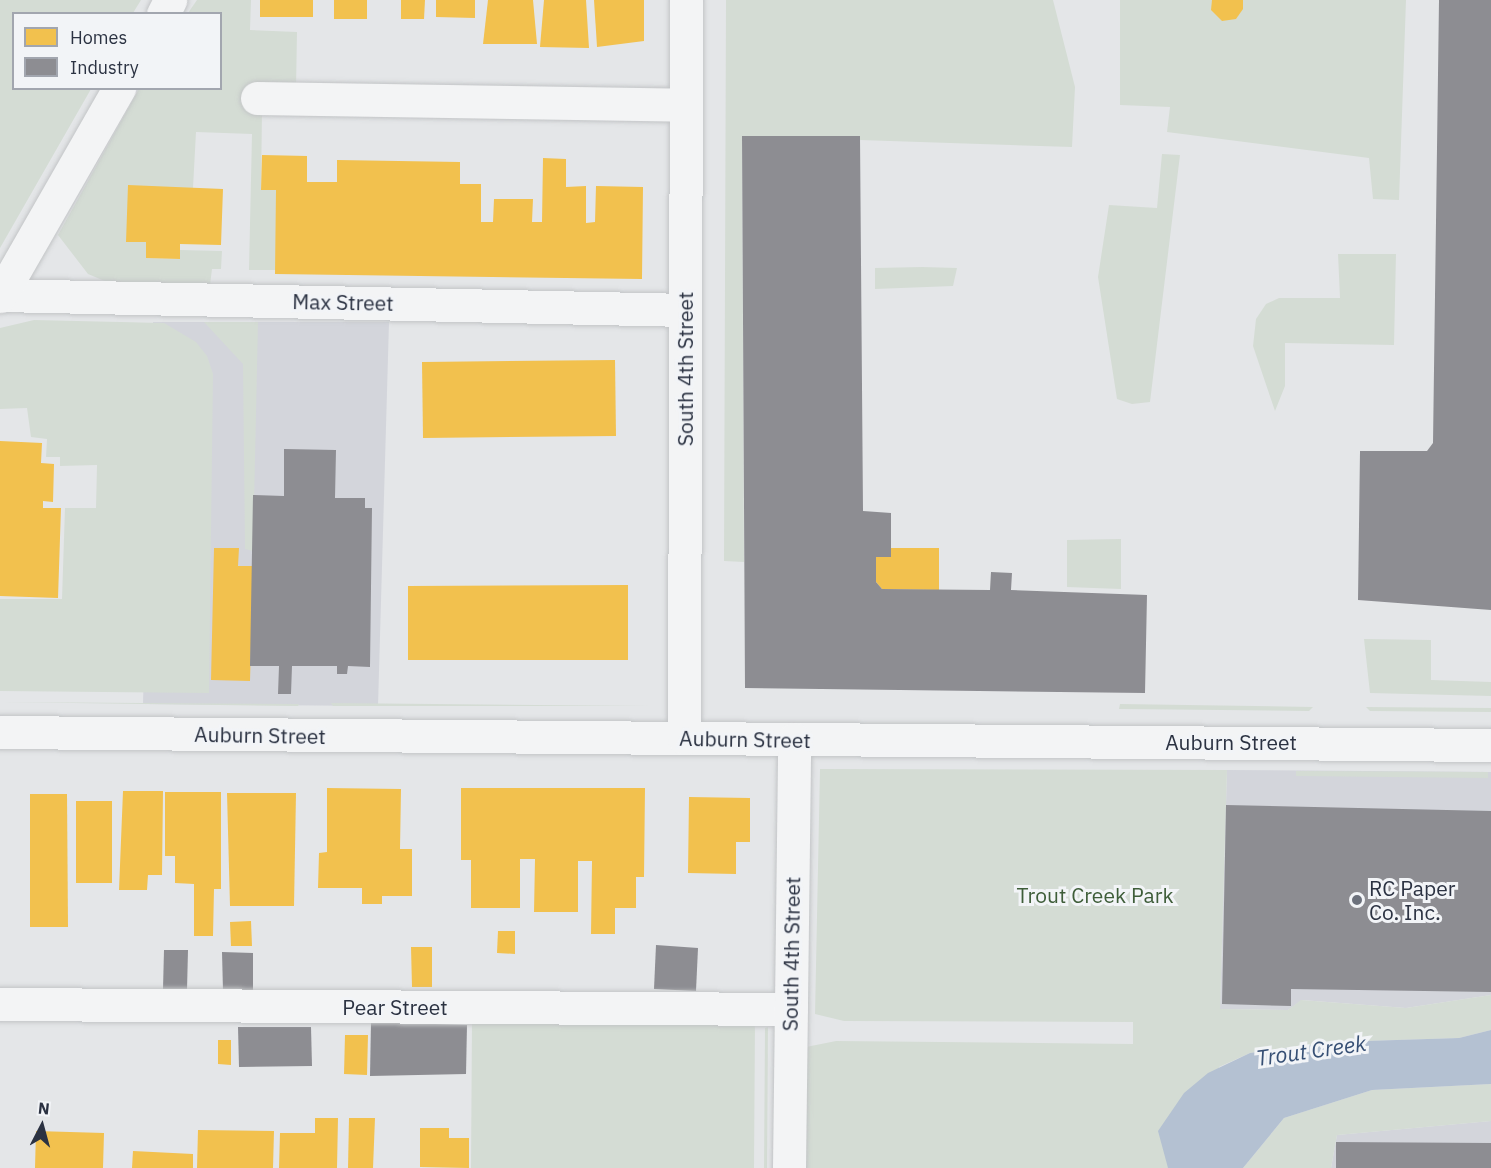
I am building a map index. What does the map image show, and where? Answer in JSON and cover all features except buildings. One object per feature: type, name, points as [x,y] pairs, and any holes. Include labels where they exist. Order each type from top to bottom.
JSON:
[{"type":"street","name":"South 4th Street","points":[[684,738],[686,0]]},
{"type":"street","points":[[0,296],[118,90]]},
{"type":"street","points":[[257,98],[686,105]]},
{"type":"street","name":"Max Street","points":[[0,296],[685,310]]},
{"type":"street","name":"Auburn Street","points":[[0,732],[1491,745]]},
{"type":"street","name":"South 4th Street","points":[[789,1168],[794,739]]},
{"type":"street","name":"Pear Street","points":[[0,1004],[791,1009]]},
{"type":"shaded area","points":[[153,322],[389,322],[378,706],[143,704]]},
{"type":"shaded area","name":"RC Paper Co. Inc.","points":[[1227,770],[1491,772],[1491,995],[1406,1008],[1302,1000],[1288,1010],[1220,1009]]},
{"type":"shaded area","points":[[1491,1121],[1491,1168],[1331,1168],[1337,1135]]},
{"type":"green space","points":[[0,0],[141,0],[134,12],[12,12],[12,90],[90,90],[0,248]]},
{"type":"green space","points":[[197,0],[251,0],[250,30],[297,32],[296,89],[262,110],[261,190],[276,190],[276,270],[249,270],[252,134],[196,132],[193,188],[126,241],[146,242],[146,258],[180,259],[180,250],[222,251],[221,269],[212,269],[210,285],[107,282],[88,274],[58,235],[138,90],[222,90],[222,12],[189,12]]},
{"type":"green space","points":[[726,0],[1053,0],[1075,87],[1072,147],[742,136],[744,562],[724,561]]},
{"type":"green space","points":[[1120,0],[1406,0],[1399,200],[1373,199],[1369,158],[1167,132],[1170,107],[1120,105]]},
{"type":"green space","points":[[1162,154],[1180,155],[1150,402],[1132,404],[1117,399],[1098,277],[1109,205],[1157,208]]},
{"type":"green space","points":[[1338,254],[1396,254],[1394,345],[1285,343],[1285,386],[1275,411],[1253,346],[1256,319],[1266,304],[1279,298],[1340,298]]},
{"type":"green space","points":[[875,268],[957,268],[953,286],[875,289]]},
{"type":"green space","points":[[34,320],[164,323],[196,342],[207,356],[213,374],[209,693],[0,691],[0,599],[62,599],[65,508],[96,508],[97,465],[60,466],[60,457],[46,457],[47,439],[31,437],[27,408],[0,409],[0,328]]},
{"type":"green space","points":[[204,322],[258,322],[253,551],[245,549],[243,364]]},
{"type":"green space","points":[[1121,539],[1121,589],[1067,587],[1067,540]]},
{"type":"green space","points":[[1364,639],[1431,640],[1431,680],[1491,682],[1491,696],[1370,693]]},
{"type":"green space","points":[[0,702],[143,703],[299,704],[298,706]]},
{"type":"green space","points":[[331,703],[650,706],[333,706]]},
{"type":"green space","points":[[1120,704],[1313,707],[1309,711],[1119,709]]},
{"type":"green space","points":[[1366,707],[1491,708],[1491,712],[1370,711]]},
{"type":"green space","name":"Trout Creek Park","points":[[820,769],[1227,770],[1220,1009],[1288,1010],[1301,1000],[1406,1008],[1491,995],[1491,1030],[1459,1038],[1334,1042],[1250,1053],[1219,1067],[1218,1168],[803,1168],[806,1047],[836,1041],[1133,1044],[1133,1022],[844,1021],[815,1014]]},
{"type":"green space","points":[[1296,771],[1488,772],[1488,778],[1296,776]]},
{"type":"green space","points":[[472,1020],[755,1022],[754,1168],[471,1168]]},
{"type":"green space","points":[[768,1027],[767,1168],[764,1168],[765,1028]]},
{"type":"green space","points":[[1491,1084],[1491,1121],[1337,1135],[1331,1168],[1243,1168],[1284,1118],[1372,1090]]},
{"type":"water","name":"Trout Creek","points":[[1491,1030],[1491,1084],[1372,1090],[1284,1118],[1243,1168],[1168,1168],[1158,1131],[1184,1093],[1208,1073],[1250,1053],[1334,1042],[1459,1038]]},
{"type":"place","name":"RC Paper Co. Inc.","points":[[1357,900]]}]
